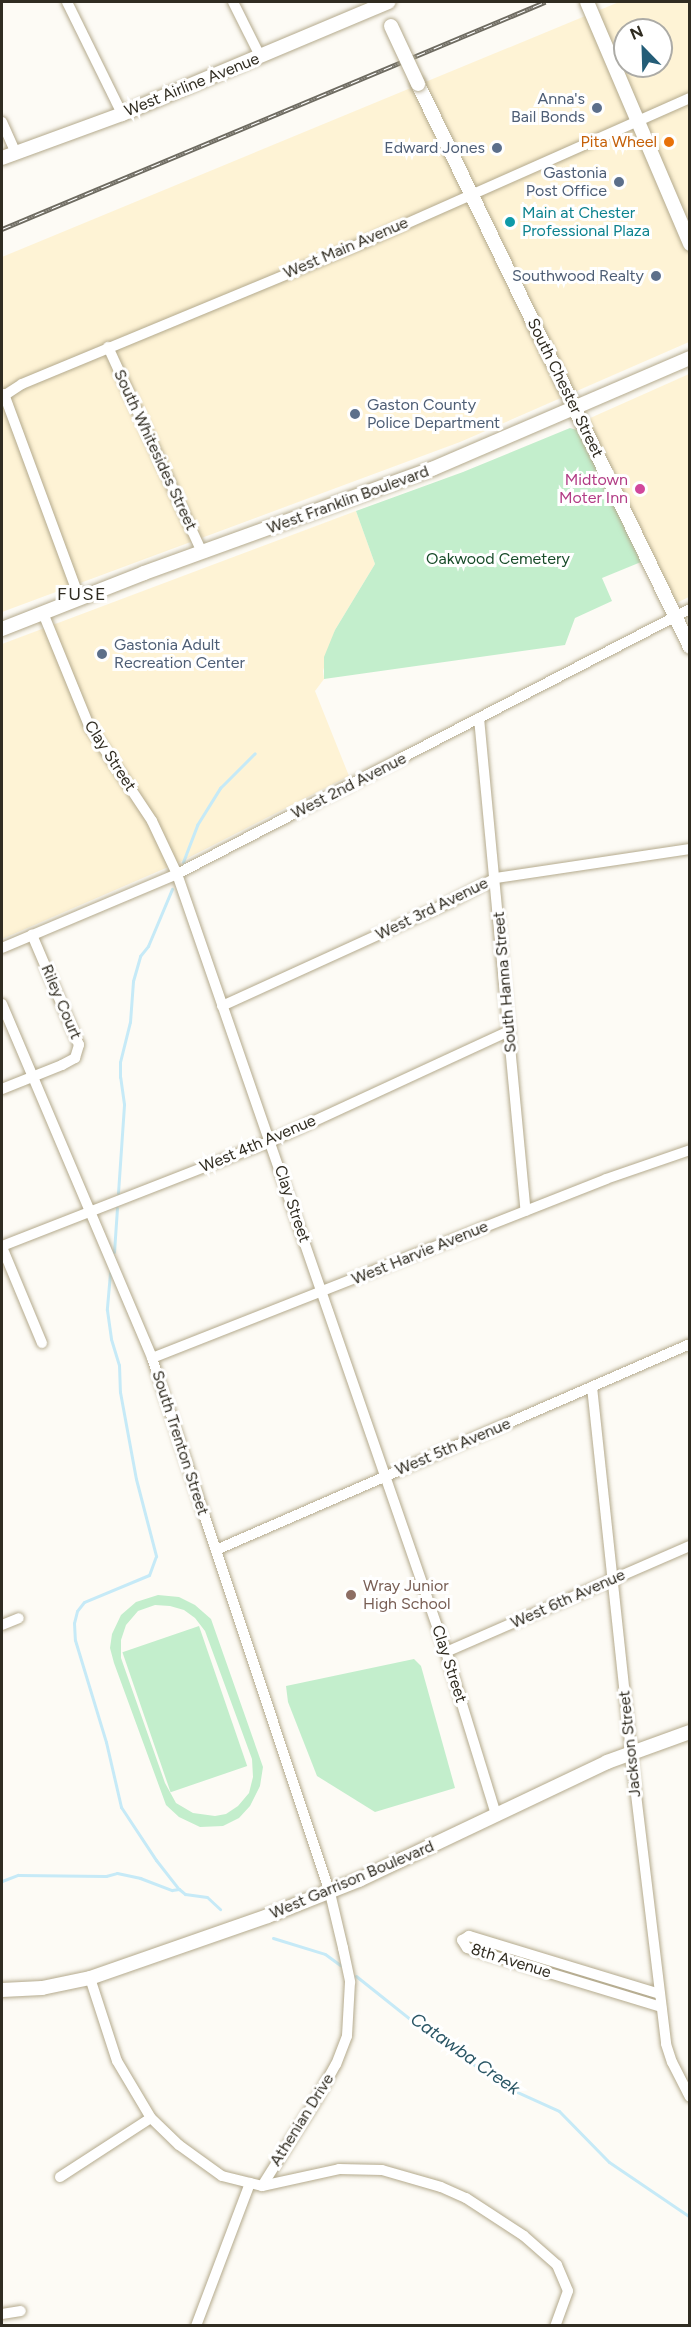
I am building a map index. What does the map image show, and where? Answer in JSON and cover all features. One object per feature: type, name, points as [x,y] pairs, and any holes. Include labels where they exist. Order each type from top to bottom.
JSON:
[{"type":"main road","name":"West Airline Avenue","points":[[2,158],[122,114],[382,3]]},
{"type":"main road","name":"South Chester Street","points":[[382,3],[390,26],[470,195],[690,647]]},
{"type":"main road","points":[[589,7],[690,244]]},
{"type":"main road","name":"West Franklin Boulevard","points":[[2,629],[202,552],[432,469],[690,358]]},
{"type":"main road","name":"West Garrison Boulevard","points":[[2,1990],[42,1988],[90,1978],[330,1893],[630,1753],[690,1732]]},
{"type":"street","points":[[67,2],[122,114]]},
{"type":"street","points":[[233,2],[260,56]]},
{"type":"street","name":"West Main Avenue","points":[[3,396],[22,384],[355,246],[690,98]]},
{"type":"street","points":[[2,122],[16,153]]},
{"type":"street","name":"South Whitesides Street","points":[[108,347],[202,552]]},
{"type":"street","points":[[3,396],[80,598]]},
{"type":"street","name":"West 2nd Avenue","points":[[2,948],[177,874],[690,609]]},
{"type":"street","name":"Clay Street","points":[[43,613],[89,726],[152,820],[177,874],[446,1652],[496,1815]]},
{"type":"street","name":"South Hanna Street","points":[[479,718],[526,1211]]},
{"type":"street","name":"West 3rd Avenue","points":[[222,1006],[450,902],[496,878],[690,849]]},
{"type":"street","name":"Riley Court","points":[[31,1077],[75,1058],[79,1045],[32,935]]},
{"type":"street","name":"South Trenton Street","points":[[2,1004],[152,1358],[330,1893]]},
{"type":"street","name":"West 4th Avenue","points":[[2,1246],[271,1141],[509,1031]]},
{"type":"street","points":[[2,1089],[31,1077]]},
{"type":"street","name":"West Harvie Avenue","points":[[152,1358],[526,1211],[690,1150]]},
{"type":"street","points":[[2,1246],[42,1343]]},
{"type":"street","name":"West 5th Avenue","points":[[216,1550],[690,1344]]},
{"type":"street","name":"Jackson Street","points":[[592,1387],[630,1753],[661,2007],[669,2053],[690,2097]]},
{"type":"street","name":"West 6th Avenue","points":[[446,1652],[690,1546]]},
{"type":"street","points":[[2,1625],[19,1618]]},
{"type":"street","name":"Athenian Drive","points":[[90,1978],[117,2061],[151,2118],[179,2145],[222,2176],[262,2186],[318,2097],[336,2064],[347,2036],[350,1982],[330,1893]]},
{"type":"street","name":"8th Avenue","points":[[660,1994],[469,1936],[462,1940],[467,1948],[661,2007]]},
{"type":"street","points":[[60,2177],[151,2118]]},
{"type":"street","points":[[262,2186],[339,2169],[382,2170],[441,2187],[466,2198],[524,2236],[557,2265],[568,2291],[555,2325]]},
{"type":"street","points":[[196,2325],[250,2183]]},
{"type":"street","points":[[2,2314],[21,2311]]},
{"type":"shaded area","points":[[619,2],[689,2],[689,342],[460,442],[2,612],[2,257]]},
{"type":"shaded area","points":[[689,374],[689,597],[674,604],[588,419]]},
{"type":"shaded area","points":[[356,511],[375,564],[335,630],[323,671],[324,679],[315,691],[349,776],[182,861],[2,939],[2,644]]},
{"type":"green space","name":"Oakwood Cemetery","points":[[570,428],[577,430],[581,436],[641,562],[602,578],[612,601],[575,618],[565,645],[324,679],[324,657],[335,630],[375,564],[356,511],[463,472]]},
{"type":"green space","points":[[158,1595],[179,1597],[195,1605],[211,1619],[263,1767],[260,1786],[250,1806],[239,1818],[223,1826],[200,1827],[179,1817],[166,1805],[110,1648],[112,1634],[121,1615],[136,1602]],"holes":[[[155,1605],[184,1610],[195,1618],[205,1631],[252,1759],[253,1777],[249,1793],[238,1806],[226,1814],[215,1816],[193,1813],[176,1803],[165,1783],[121,1658],[121,1640],[126,1625],[138,1611]]]},
{"type":"green space","points":[[199,1626],[247,1766],[171,1792],[122,1652]]},
{"type":"green space","points":[[414,1659],[421,1666],[455,1788],[375,1812],[317,1776],[288,1702],[286,1686]]},
{"type":"waterway","points":[[183,862],[197,825],[220,788],[255,753]]},
{"type":"waterway","points":[[118,1193],[124,1104],[120,1062],[130,1022],[133,981],[140,956],[148,946],[172,889]]},
{"type":"waterway","points":[[114,1252],[117,1208]]},
{"type":"waterway","points":[[110,1273],[107,1310],[111,1339],[119,1365],[120,1392],[136,1479],[156,1556],[149,1575],[84,1602],[77,1611],[74,1623],[75,1640],[106,1742],[121,1807],[156,1860],[179,1889]]},
{"type":"waterway","name":"Catawba Creek","points":[[2,1881],[18,1875],[106,1876],[117,1873],[140,1878],[172,1890],[179,1889],[185,1894],[207,1897],[220,1909]]},
{"type":"waterway","name":"Catawba Creek","points":[[273,1938],[325,1954],[340,1965]]},
{"type":"waterway","name":"Catawba Creek","points":[[356,1976],[420,2027],[506,2087],[559,2111],[609,2162],[690,2217]]},
{"type":"railway","points":[[2,229],[545,2]]},
{"type":"place","name":"Anna's Bail Bonds","points":[[597,108]]},
{"type":"place","name":"Pita Wheel","points":[[669,142]]},
{"type":"place","name":"Edward Jones","points":[[497,148]]},
{"type":"place","name":"Gastonia Post Office","points":[[619,182]]},
{"type":"place","name":"Main at Chester Professional Plaza","points":[[510,222]]},
{"type":"place","name":"Southwood Realty","points":[[656,276]]},
{"type":"place","name":"Gaston County Police Department","points":[[355,414]]},
{"type":"place","name":"Midtown Moter Inn","points":[[640,489]]},
{"type":"place","name":"Gastonia Adult Recreation Center","points":[[102,654]]},
{"type":"place","name":"Wray Junior High School","points":[[351,1595]]},
{"type":"district","name":"FUSE","points":[[82,594]]}]
